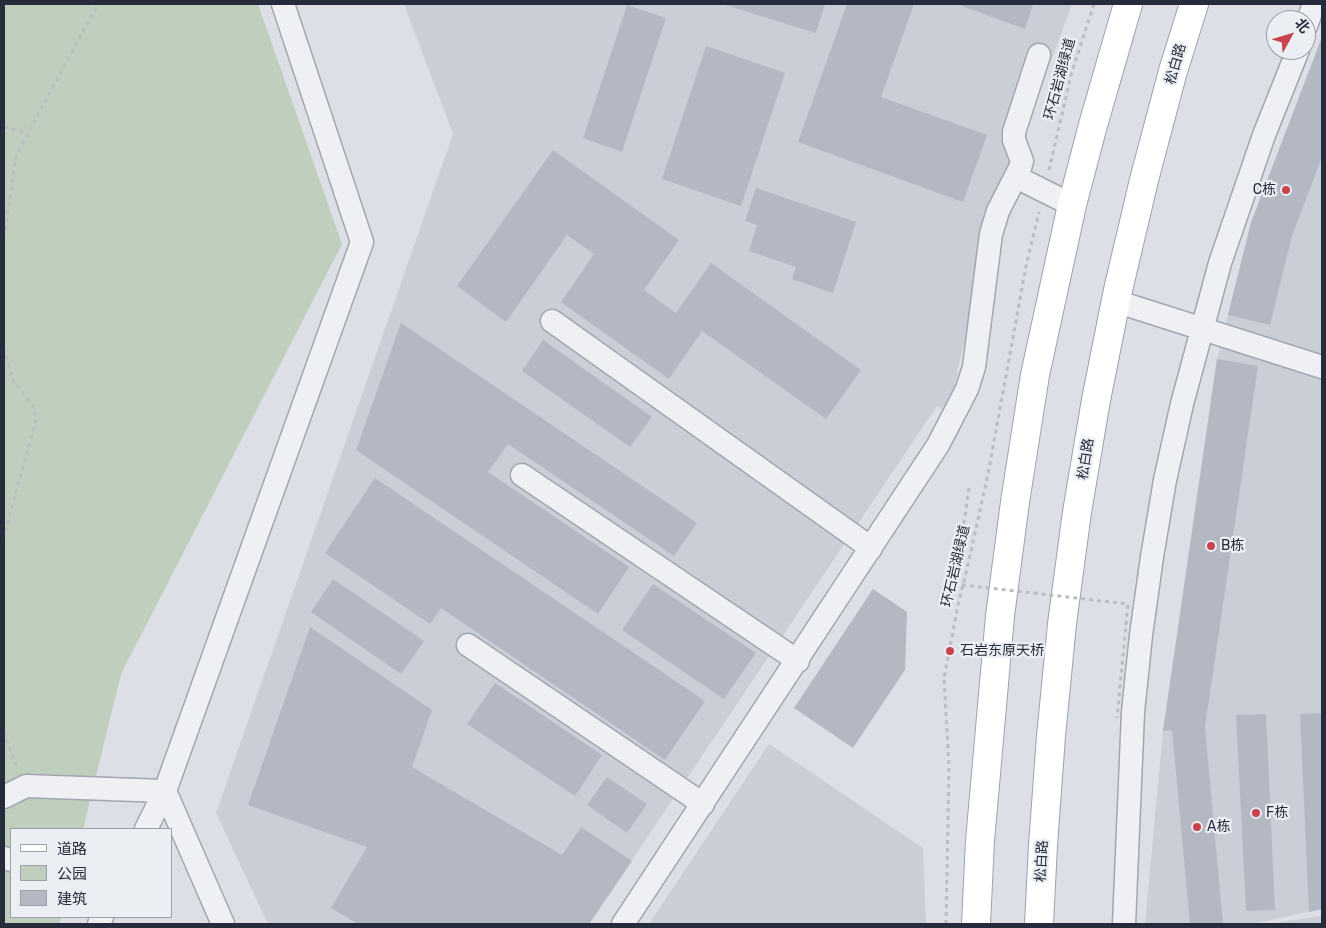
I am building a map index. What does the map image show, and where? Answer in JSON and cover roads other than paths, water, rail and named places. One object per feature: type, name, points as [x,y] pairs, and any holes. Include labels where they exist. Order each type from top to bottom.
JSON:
[{"type":"main road","points":[[976,924],[988,730],[1000,616],[1015,502],[1035,375],[1072,205],[1092,125],[1128,4]]},
{"type":"main road","name":"松白路","points":[[1039,924],[1051,736],[1062,624],[1079,502],[1096,400],[1116,301],[1146,171],[1173,71],[1194,4]]},
{"type":"lane","points":[[146,828],[165,791],[362,242],[283,4]]},
{"type":"lane","points":[[623,924],[798,661],[938,445],[967,389],[974,367],[991,234],[998,211],[1016,177],[1022,161],[1014,140],[1014,132],[1039,55]]},
{"type":"lane","points":[[1124,924],[1133,712],[1141,635],[1165,480],[1201,328],[1220,263],[1241,199],[1294,60]]},
{"type":"lane","points":[[1016,177],[1072,205]]},
{"type":"lane","points":[[1116,301],[1322,367]]},
{"type":"lane","points":[[552,321],[871,548]]},
{"type":"lane","points":[[522,474],[798,661]]},
{"type":"lane","points":[[468,646],[703,804]]},
{"type":"lane","points":[[4,797],[26,786],[165,791]]},
{"type":"lane","points":[[165,791],[223,924]]},
{"type":"place","name":"C栋","points":[[1286,190]]},
{"type":"place","name":"B栋","points":[[1211,546]]},
{"type":"place","name":"石岩东原天桥","points":[[950,651]]},
{"type":"place","name":"F栋","points":[[1256,813]]},
{"type":"place","name":"A栋","points":[[1197,827]]}]
